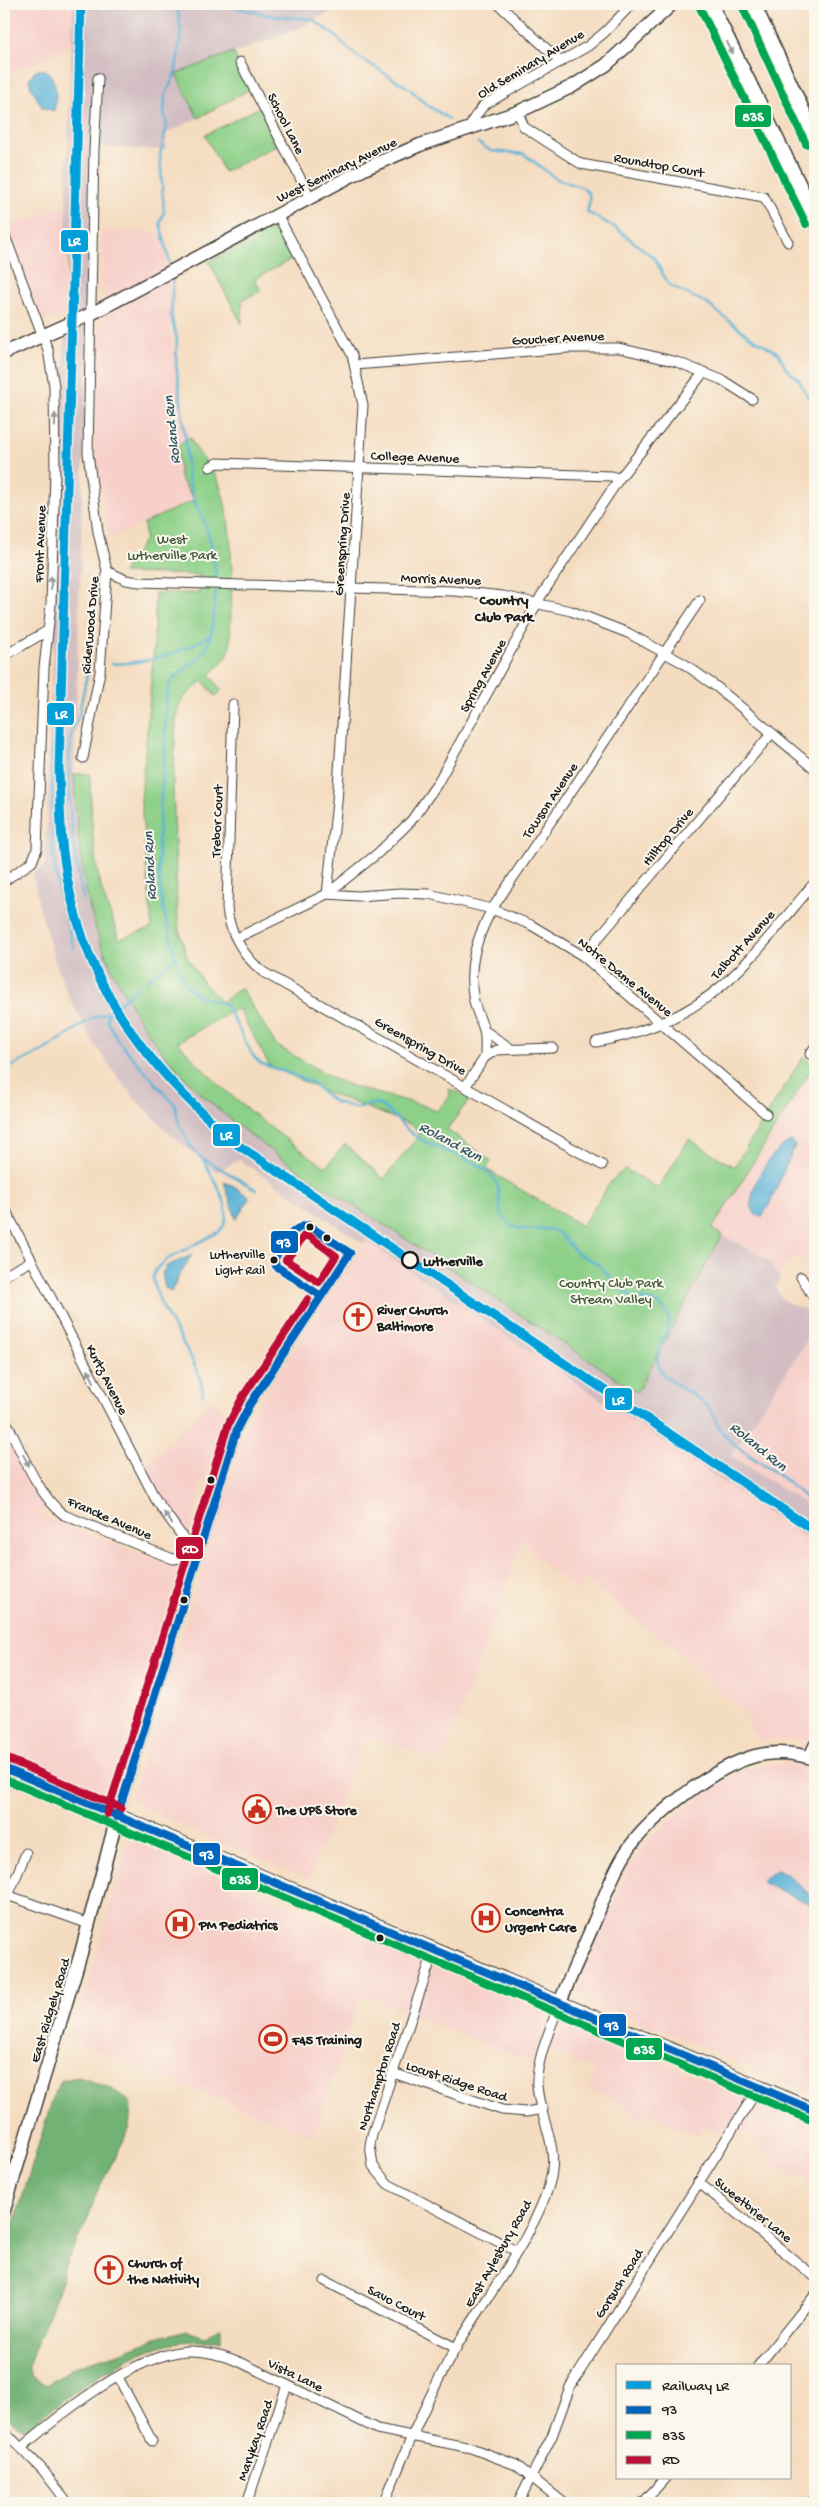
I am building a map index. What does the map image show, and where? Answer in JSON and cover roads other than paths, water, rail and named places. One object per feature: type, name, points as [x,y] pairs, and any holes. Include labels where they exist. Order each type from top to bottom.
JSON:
[{"type":"highway","points":[[709,4],[815,220]]},
{"type":"highway","points":[[752,4],[815,140]]},
{"type":"main road","points":[[4,1768],[815,2111]]},
{"type":"street","points":[[498,4],[561,62]]},
{"type":"street","name":"Old Seminary Avenue","points":[[469,129],[474,118],[484,105],[598,39],[632,4]]},
{"type":"street","name":"West Seminary Avenue","points":[[4,353],[42,334],[91,314],[277,214],[384,160],[518,112],[572,86],[600,68],[628,46],[672,4]]},
{"type":"street","name":"School Lane","points":[[240,62],[310,197]]},
{"type":"street","name":"Riderwood Drive","points":[[83,758],[100,672],[107,571],[98,532],[88,453],[94,150],[98,78]]},
{"type":"street","name":"Roundtop Court","points":[[518,112],[524,128],[581,164],[764,196],[788,242]]},
{"type":"street","name":"Greenspring Drive","points":[[277,214],[355,365],[363,406],[361,468],[336,811],[327,894]]},
{"type":"street","name":"Front Avenue","points":[[4,233],[42,334],[50,362],[54,402],[51,604],[47,631],[42,712],[38,839],[32,862],[4,881]]},
{"type":"street","name":"Goucher Avenue","points":[[355,365],[605,347],[650,354],[704,372],[752,399]]},
{"type":"street","name":"Spring Avenue","points":[[236,938],[327,894],[397,836],[424,803],[537,602],[619,479],[704,372]]},
{"type":"street","name":"College Avenue","points":[[210,467],[217,463],[612,476],[619,479]]},
{"type":"street","name":"Morris Avenue","points":[[107,571],[126,580],[139,582],[463,591],[537,602],[597,620],[665,652],[699,674],[815,769]]},
{"type":"street","name":"Towson Avenue","points":[[485,1057],[484,1031],[473,996],[472,959],[480,931],[492,909],[700,600]]},
{"type":"street","points":[[4,656],[47,631]]},
{"type":"street","name":"Trebor Court","points":[[233,704],[227,908],[230,926],[236,938]]},
{"type":"street","name":"Hilltop Drive","points":[[583,956],[772,733]]},
{"type":"street","name":"Talbott Avenue","points":[[596,1042],[624,1037],[664,1024],[692,1009],[728,982],[815,882]]},
{"type":"street","name":"Notre Dame Avenue","points":[[327,894],[358,896],[400,893],[429,894],[492,909],[531,926],[583,956],[766,1114]]},
{"type":"street","name":"Greenspring Drive","points":[[236,938],[246,954],[263,972],[602,1165]]},
{"type":"street","points":[[484,1031],[510,1048]]},
{"type":"street","points":[[466,1087],[485,1057],[496,1050],[510,1048],[553,1048]]},
{"type":"street","name":"Kurtz Avenue","points":[[4,1207],[156,1500],[197,1557]]},
{"type":"street","points":[[117,1817],[232,1443],[244,1413],[350,1253]]},
{"type":"street","points":[[4,1276],[31,1261]]},
{"type":"street","points":[[801,1277],[815,1300]]},
{"type":"street","name":"Francke Avenue","points":[[4,1417],[44,1492],[53,1506],[64,1515],[173,1559],[197,1557]]},
{"type":"street","points":[[560,2002],[613,1876],[631,1845],[647,1826],[733,1764],[757,1756],[772,1754],[813,1754]]},
{"type":"street","name":"East Ridgely Road","points":[[4,2210],[89,1924],[117,1817]]},
{"type":"street","points":[[26,1853],[6,1895],[89,1924]]},
{"type":"street","name":"Northampton Road","points":[[434,1950],[370,2145],[373,2166],[379,2175],[397,2190],[516,2251]]},
{"type":"street","name":"East Aylesbury Road","points":[[384,2503],[412,2437],[456,2348],[516,2251],[544,2200],[552,2172],[553,2147],[536,2077],[560,2002]]},
{"type":"street","name":"Locust Ridge Road","points":[[393,2074],[502,2110],[526,2112],[543,2109]]},
{"type":"street","name":"Gorsuch Road","points":[[518,2503],[552,2436],[570,2387],[759,2087]]},
{"type":"street","name":"Sweetbrier Lane","points":[[698,2182],[815,2277]]},
{"type":"street","name":"Savo Court","points":[[325,2281],[456,2348]]},
{"type":"street","points":[[760,2364],[815,2296]]},
{"type":"street","name":"Vista Lane","points":[[22,2447],[68,2409],[118,2377],[166,2356],[186,2351],[208,2352],[225,2356],[368,2425],[391,2433],[472,2448],[516,2465],[564,2503]]},
{"type":"street","points":[[118,2377],[152,2441]]},
{"type":"street","name":"Marykay Road","points":[[247,2503],[287,2385]]},
{"type":"street","points":[[4,2431],[22,2447],[68,2503]]},
{"type":"street","points":[[643,2503],[663,2480]]},
{"type":"street","points":[[811,2503],[815,2498]]},
{"type":"water","points":[[36,70],[46,70],[53,79],[56,94],[54,111],[42,107],[31,87],[29,79]]},
{"type":"water","points":[[791,1141],[795,1146],[767,1209],[762,1217],[757,1216],[752,1208],[754,1187],[767,1163],[775,1153],[783,1145]]},
{"type":"water","points":[[224,1182],[234,1186],[249,1197],[249,1200],[236,1219]]},
{"type":"water","points":[[192,1255],[171,1292],[165,1288],[162,1273],[167,1266]]},
{"type":"water","points":[[777,1870],[784,1872],[815,1899],[815,1906],[763,1883],[761,1880]]},
{"type":"waterway","name":"Roland Run","points":[[170,264],[160,223],[164,212],[160,155],[167,125],[164,113],[165,97],[176,71],[181,31],[177,4]]},
{"type":"waterway","points":[[218,4],[273,16],[312,19],[333,34],[357,56],[410,89],[427,105],[449,119]]},
{"type":"waterway","points":[[478,143],[491,151],[524,154],[555,178],[583,188],[589,194],[590,200],[587,212],[616,228],[654,258],[669,285],[706,303],[749,336],[778,353],[786,368],[799,380],[809,399],[815,405]]},
{"type":"waterway","name":"Roland Run","points":[[173,278],[171,315],[177,340],[176,363],[186,443],[187,476],[194,500],[206,526],[213,553],[216,576]]},
{"type":"waterway","name":"Roland Run","points":[[216,592],[210,639],[207,647],[199,658],[174,679],[168,691],[166,705],[159,869],[164,913],[177,965],[185,983],[197,995],[226,1005],[253,1056],[260,1063],[311,1082],[335,1102],[356,1108],[376,1103],[381,1106],[419,1138],[429,1144],[465,1158],[493,1177],[497,1184],[501,1212],[509,1224],[522,1229],[546,1229],[558,1233],[576,1252],[600,1266],[625,1292],[661,1306],[668,1317],[667,1331],[657,1360],[662,1373],[703,1402],[712,1413],[721,1430],[735,1445],[815,1504]]},
{"type":"waterway","points":[[111,664],[163,657],[187,648],[210,635]]},
{"type":"waterway","points":[[70,738],[78,718],[89,665]]},
{"type":"waterway","points":[[71,737],[69,757],[71,818],[83,900]]},
{"type":"waterway","points":[[55,741],[52,744],[53,854],[60,896],[74,948]]},
{"type":"waterway","points":[[147,980],[175,958]]},
{"type":"waterway","points":[[138,987],[108,1013],[107,1020],[119,1042],[175,1105],[179,1124],[191,1147],[199,1156],[257,1190]]},
{"type":"waterway","points":[[4,1070],[46,1049],[94,1017],[108,1013]]},
{"type":"waterway","points":[[202,1158],[222,1194],[225,1204],[225,1223],[220,1231],[168,1259],[156,1269],[153,1276],[162,1306],[194,1364],[203,1395]]},
{"type":"rail line","name":"LR","points":[[81,4],[59,768],[62,842],[71,898],[84,940],[100,979],[120,1016],[172,1083],[238,1145],[815,1531]]},
{"type":"place","name":"Lutherville Light Rail","points":[[274,1260]]},
{"type":"place","name":"Lutherville","points":[[410,1260]]},
{"type":"place","name":"River Church Baltimore","points":[[358,1317]]},
{"type":"place","name":"The UPS Store","points":[[257,1809]]},
{"type":"place","name":"Concentra Urgent Care","points":[[486,1918]]},
{"type":"place","name":"PM Pediatrics","points":[[180,1924]]},
{"type":"place","name":"F45 Training","points":[[273,2039]]},
{"type":"place","name":"Church of the Nativity","points":[[109,2270]]},
{"type":"district","name":"Country Club Park","points":[[504,608]]},
{"type":"park label","name":"West Lutherville Park","points":[[172,546]]},
{"type":"park label","name":"Country Club Park Stream Valley","points":[[611,1290]]}]
